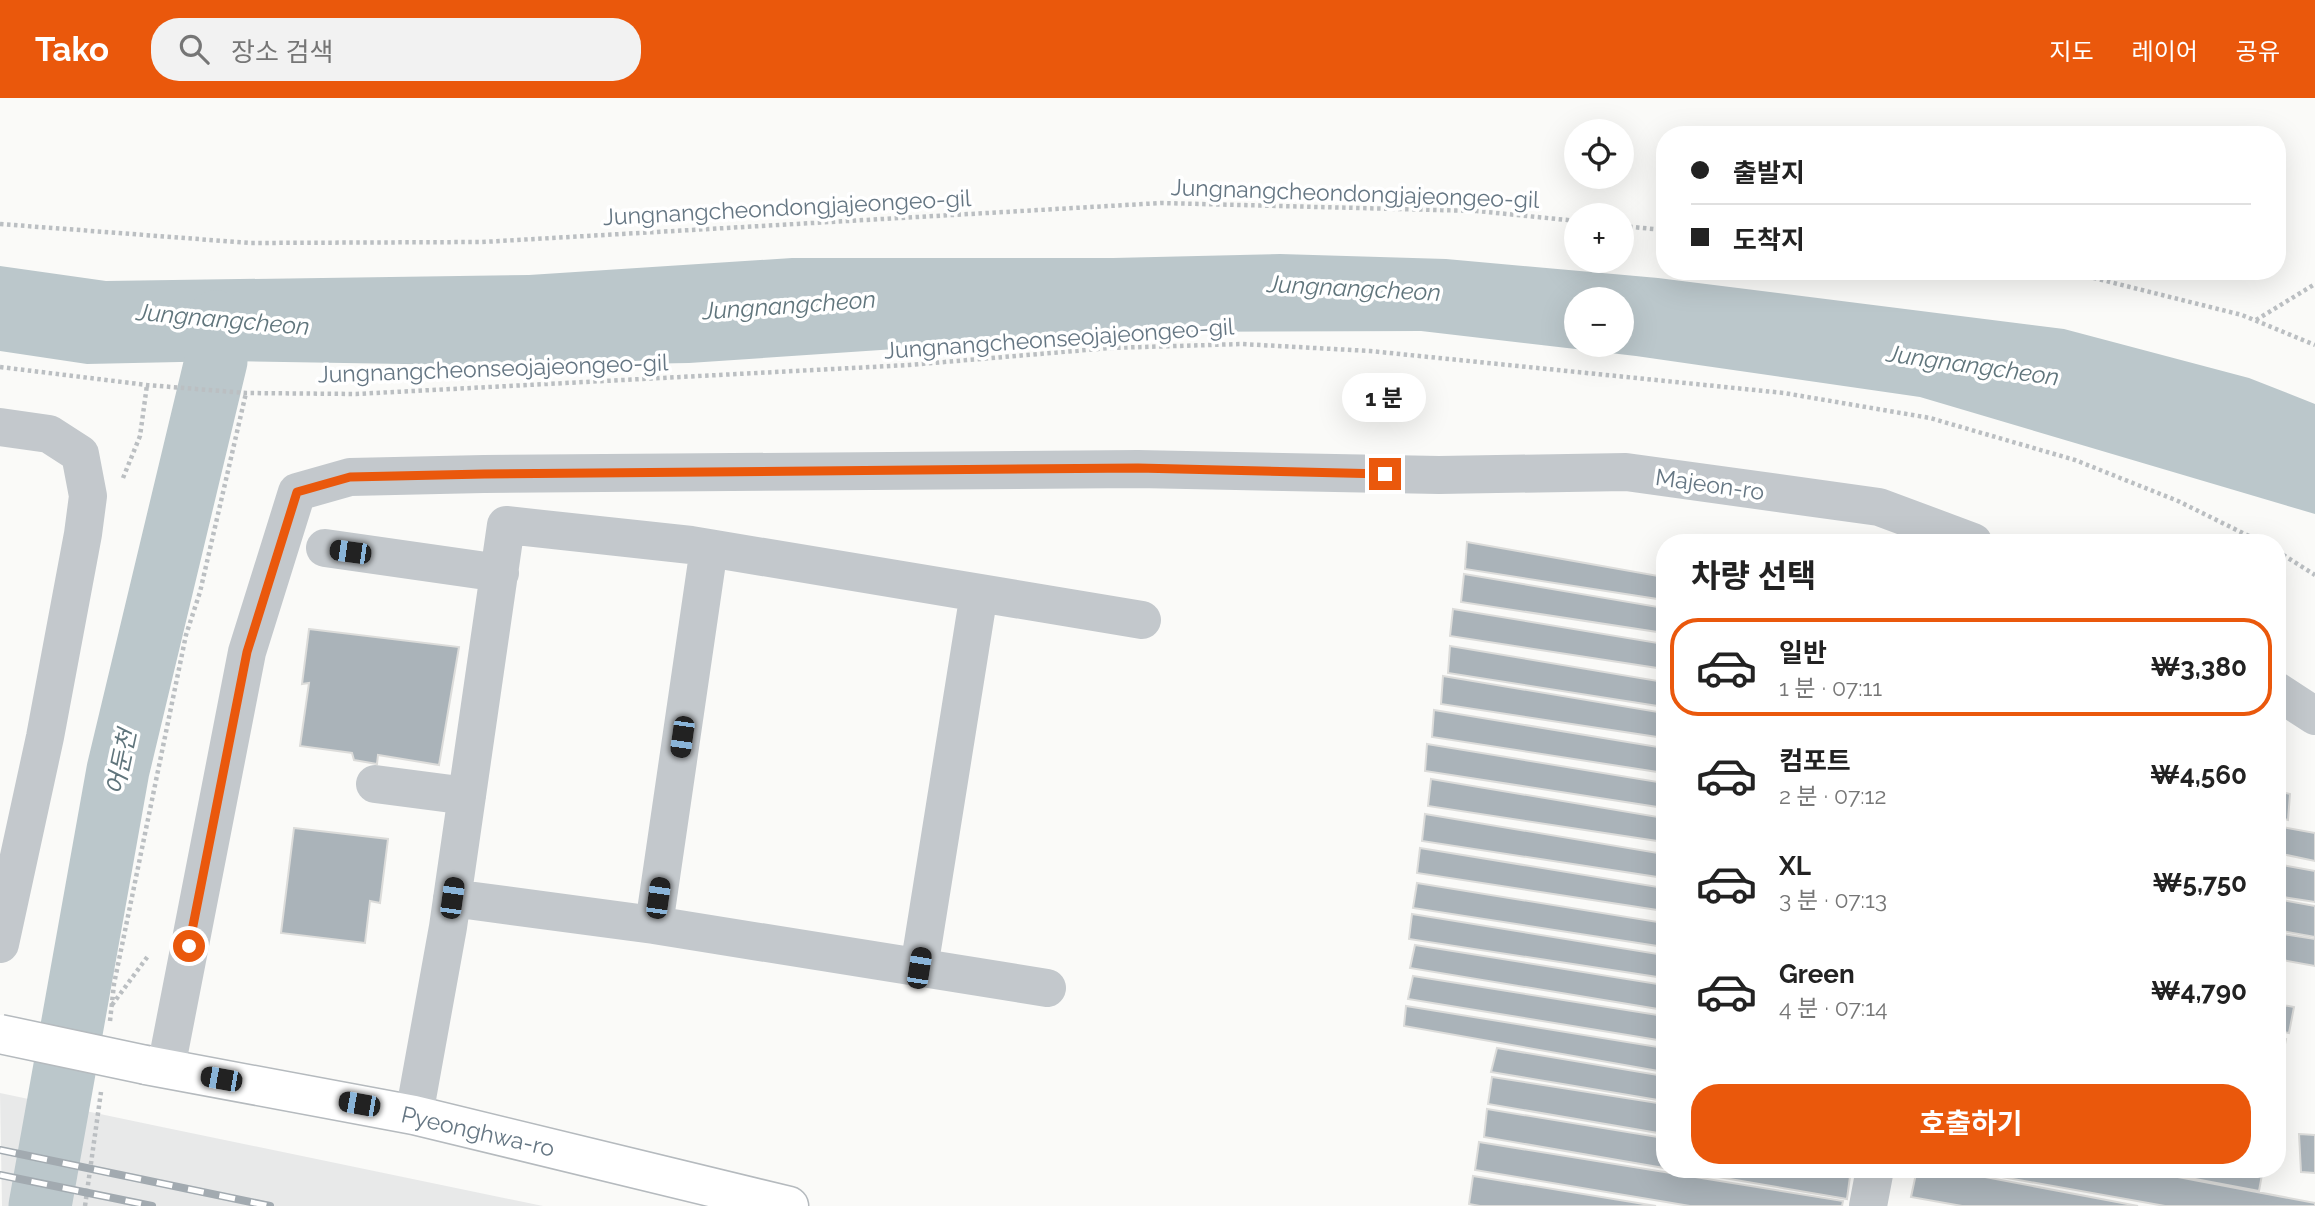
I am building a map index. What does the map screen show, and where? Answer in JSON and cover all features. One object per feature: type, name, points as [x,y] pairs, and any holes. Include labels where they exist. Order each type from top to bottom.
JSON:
[{"type":"main road","name":"Pyeonghwa-ro","points":[[0,1034],[156,1067],[414,1115],[789,1206]]},
{"type":"street","points":[[0,427],[49,434],[80,454],[88,496],[45,737],[0,944]]},
{"type":"street","name":"Majeon-ro","points":[[156,1067],[247,652],[297,492],[350,477],[470,475],[1138,468],[1439,475],[1626,472],[1879,507],[1952,534]]},
{"type":"street","points":[[414,1115],[452,898],[506,525],[709,548],[1142,620]]},
{"type":"street","points":[[325,548],[500,573]]},
{"type":"street","points":[[654,925],[709,548]]},
{"type":"street","points":[[919,968],[979,593]]},
{"type":"street","points":[[2286,697],[2315,716]]},
{"type":"street","points":[[375,784],[467,796]]},
{"type":"street","points":[[452,898],[654,925],[1047,988]]},
{"type":"street","points":[[1868,1206],[1873,1178]]},
{"type":"path","name":"Jungnangcheondongjajeongeo-gil","points":[[0,224],[250,243],[482,242],[1161,203],[1477,211],[1564,220]]},
{"type":"path","points":[[1634,227],[1656,229]]},
{"type":"path","points":[[2100,280],[2255,321],[2315,345]]},
{"type":"path","points":[[2255,321],[2315,284]]},
{"type":"path","name":"Jungnangcheonseojajeongeo-gil","points":[[0,367],[147,385],[246,393],[356,394],[909,365],[1147,346],[1242,344],[1370,351],[1784,393],[1930,418],[2025,444],[2088,465],[2178,501],[2245,534]]},
{"type":"path","points":[[122,480],[140,436],[147,385]]},
{"type":"path","points":[[108,1033],[114,984],[186,635],[200,592],[246,393]]},
{"type":"path","points":[[2286,557],[2315,575]]},
{"type":"path","points":[[85,1206],[101,1086]]},
{"type":"shaded area","points":[[0,1093],[162,1127],[543,1206],[2,1206]]},
{"type":"water","name":"Jungnangcheon","points":[[1280,254],[1446,259],[1564,270],[1564,273],[1656,278],[1656,280],[1674,280],[2064,329],[2249,378],[2315,404],[2315,514],[1920,397],[1634,356],[1634,287],[1564,287],[1564,348],[1421,331],[1145,332],[689,363],[518,366],[226,361],[87,364],[0,351],[0,266],[106,281],[529,275],[792,258],[1113,258]]},
{"type":"building","points":[[1467,542],[1656,576],[1656,599],[1465,569]]},
{"type":"building","points":[[1464,574],[1656,607],[1656,632],[1461,602]]},
{"type":"building","points":[[1453,609],[1656,643],[1656,668],[1450,636]]},
{"type":"building","points":[[309,629],[459,647],[439,765],[378,755],[377,764],[354,760],[352,753],[300,746],[309,683],[302,684]]},
{"type":"building","points":[[1450,646],[1656,681],[1656,706],[1448,673]]},
{"type":"building","points":[[1443,676],[1656,712],[1656,737],[1441,704]]},
{"type":"building","points":[[1434,710],[1656,747],[1656,772],[1432,737]]},
{"type":"building","points":[[1427,744],[1656,782],[1656,807],[1425,771]]},
{"type":"building","points":[[1431,779],[1656,817],[1656,841],[1428,806]]},
{"type":"building","points":[[2286,793],[2290,794],[2286,819]]},
{"type":"building","points":[[1425,814],[1656,853],[1656,877],[1422,841]]},
{"type":"building","points":[[294,828],[388,839],[380,903],[370,901],[365,943],[281,933]]},
{"type":"building","points":[[2286,828],[2315,833],[2315,861],[2286,855]]},
{"type":"building","points":[[1420,848],[1656,887],[1656,910],[1417,873]]},
{"type":"building","points":[[2286,866],[2315,871],[2315,902],[2286,897]]},
{"type":"building","points":[[1417,883],[1656,922],[1656,946],[1413,908]]},
{"type":"building","points":[[2286,901],[2315,906],[2315,937],[2286,932]]},
{"type":"building","points":[[1412,914],[1656,954],[1656,977],[1409,939]]},
{"type":"building","points":[[2286,934],[2315,939],[2315,966],[2286,961]]},
{"type":"building","points":[[1415,945],[1656,984],[1656,1009],[1410,968]]},
{"type":"building","points":[[1413,976],[1656,1015],[1656,1040],[1408,999]]},
{"type":"building","points":[[1406,1006],[1656,1047],[1656,1071],[1404,1026]]},
{"type":"building","points":[[2286,1006],[2294,1007],[2289,1033],[2286,1032]]},
{"type":"building","points":[[1497,1048],[1656,1075],[1656,1100],[1491,1072]]},
{"type":"building","points":[[1492,1077],[1656,1103],[1656,1133],[1488,1104]]},
{"type":"building","points":[[1487,1109],[1656,1137],[1656,1167],[1484,1137]]},
{"type":"building","points":[[2299,1134],[2315,1135],[2315,1173],[2301,1172]]},
{"type":"building","points":[[1479,1142],[1656,1171],[1656,1178],[1701,1178],[1843,1201],[1842,1206],[1690,1206],[1475,1170]]},
{"type":"building","points":[[1473,1176],[1656,1206],[1480,1206],[1469,1204]]},
{"type":"building","points":[[1724,1178],[1850,1178],[1847,1199]]},
{"type":"building","points":[[1915,1178],[1990,1178],[2138,1206],[1962,1206],[1911,1197]]},
{"type":"building","points":[[2008,1178],[2183,1178],[2315,1203],[2315,1206],[2165,1206]]},
{"type":"building","points":[[2190,1178],[2261,1178],[2259,1191]]},
{"type":"waterway","name":"어둔천","points":[[40,1206],[118,770],[216,361],[216,322]]},
{"type":"railway","points":[[0,1150],[270,1206]]},
{"type":"railway","points":[[0,1175],[152,1206]]},
{"type":"route","points":[[189,946],[247,652],[297,492],[350,477],[484,474],[730,474],[1138,468],[1385,474]]}]
